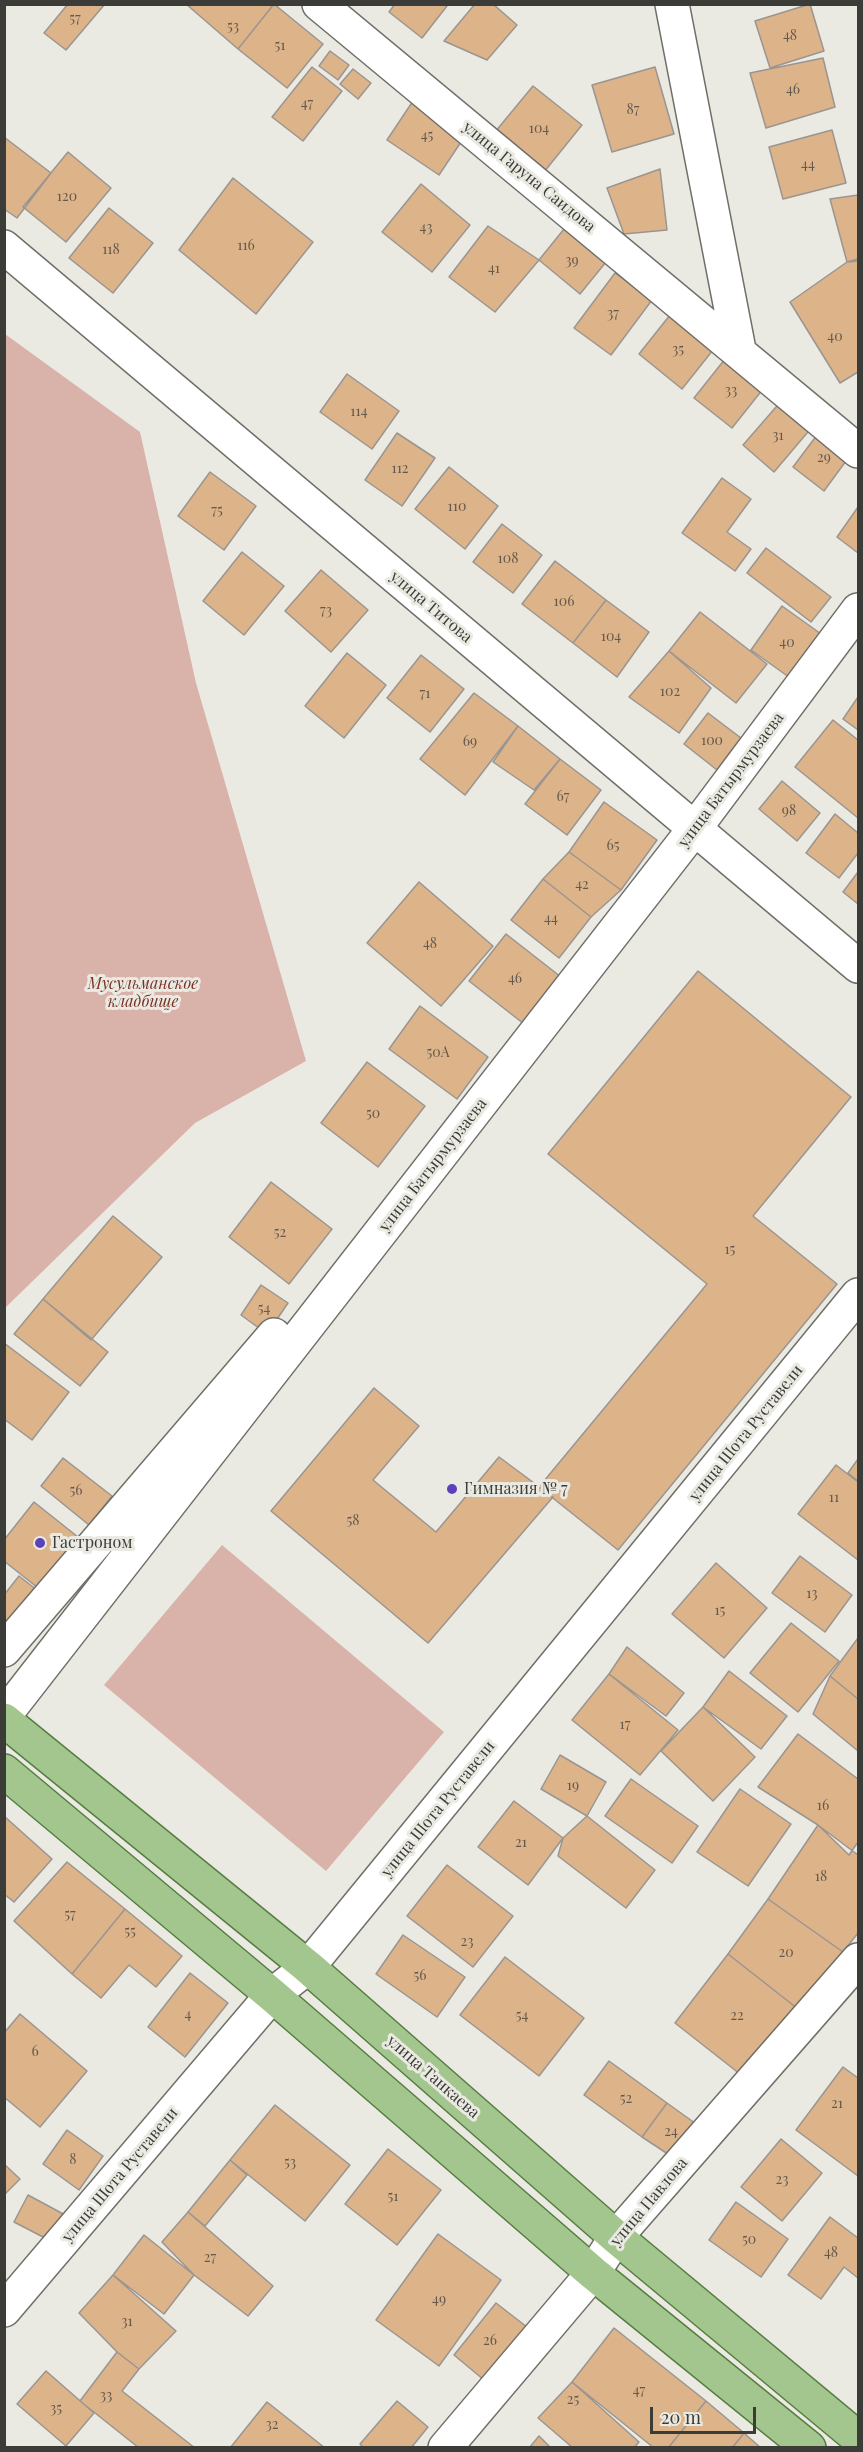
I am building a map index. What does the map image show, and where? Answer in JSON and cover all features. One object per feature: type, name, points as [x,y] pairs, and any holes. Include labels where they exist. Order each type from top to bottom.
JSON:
[{"type":"main road","name":"улица Танкаева","points":[[4,1718],[308,1967],[616,2237],[858,2438]]},
{"type":"main road","points":[[4,1771],[272,1995],[593,2273],[809,2448]]},
{"type":"street","name":"улица Гаруна Саидова","points":[[319,4],[858,451]]},
{"type":"street","points":[[672,4],[739,350]]},
{"type":"street","name":"улица Титова","points":[[4,247],[858,966]]},
{"type":"street","name":"улица Батырмурзаева","points":[[4,1650],[441,1140],[693,827],[858,602]]},
{"type":"street","name":"улица Батырмурзаева","points":[[4,1718],[858,610]]},
{"type":"street","name":"улица Шота Руставели","points":[[4,2310],[272,1995],[308,1967],[858,1295]]},
{"type":"street","name":"улица Павлова","points":[[445,2448],[593,2273],[616,2237],[858,1960]]},
{"type":"green space","name":"Мусульманское кладбище","points":[[5,334],[140,432],[196,683],[306,1061],[195,1123],[5,1308]]},
{"type":"green space","points":[[222,1545],[444,1732],[326,1871],[104,1685]]},
{"type":"building","points":[[68,4],[105,4],[66,50],[44,33]]},
{"type":"building","points":[[186,4],[274,4],[238,49]]},
{"type":"building","points":[[274,4],[323,44],[287,88],[238,49]]},
{"type":"building","points":[[395,4],[446,4],[447,6],[422,38],[389,12]]},
{"type":"building","points":[[475,4],[493,4],[517,25],[487,60],[444,41]]},
{"type":"building","points":[[810,4],[824,51],[770,68],[755,21]]},
{"type":"building","points":[[330,51],[349,65],[338,80],[319,66]]},
{"type":"building","points":[[823,58],[835,107],[766,128],[750,73]]},
{"type":"building","points":[[312,67],[342,91],[303,141],[272,117]]},
{"type":"building","points":[[655,67],[674,134],[612,152],[592,85]]},
{"type":"building","points":[[353,69],[371,83],[358,99],[340,84]]},
{"type":"building","points":[[533,86],[582,125],[544,172],[495,132]]},
{"type":"building","points":[[415,98],[467,133],[439,175],[387,140]]},
{"type":"building","points":[[832,130],[846,183],[783,199],[769,147]]},
{"type":"building","points":[[4,137],[51,173],[17,218],[4,209]]},
{"type":"building","points":[[68,152],[111,188],[66,242],[23,207]]},
{"type":"building","points":[[660,169],[667,230],[624,234],[607,188]]},
{"type":"building","points":[[233,178],[313,242],[256,314],[179,250]]},
{"type":"building","points":[[421,184],[470,225],[432,272],[382,232]]},
{"type":"building","points":[[858,195],[858,259],[847,262],[830,199]]},
{"type":"building","points":[[109,208],[153,243],[113,293],[69,258]]},
{"type":"building","points":[[488,226],[539,260],[495,312],[449,277]]},
{"type":"building","points":[[564,229],[606,262],[580,294],[539,260]]},
{"type":"building","points":[[858,261],[858,372],[840,383],[790,302],[847,262]]},
{"type":"building","points":[[615,273],[652,300],[611,355],[574,328]]},
{"type":"building","points":[[674,310],[717,345],[682,389],[639,354]]},
{"type":"building","points":[[729,354],[767,384],[732,428],[694,398]]},
{"type":"building","points":[[347,374],[399,411],[372,449],[320,412]]},
{"type":"building","points":[[783,399],[813,426],[774,472],[743,445]]},
{"type":"building","points":[[823,427],[854,450],[824,491],[793,467]]},
{"type":"building","points":[[397,433],[435,458],[402,506],[365,480]]},
{"type":"building","points":[[449,467],[498,506],[465,549],[415,509]]},
{"type":"building","points":[[210,472],[256,506],[224,550],[178,516]]},
{"type":"building","points":[[722,478],[751,499],[727,532],[751,549],[735,571],[682,533]]},
{"type":"building","points":[[858,507],[858,553],[837,537]]},
{"type":"building","points":[[502,524],[542,555],[513,593],[473,562]]},
{"type":"building","points":[[766,548],[831,597],[811,622],[747,573]]},
{"type":"building","points":[[242,552],[284,586],[244,635],[203,601]]},
{"type":"building","points":[[555,561],[606,600],[573,643],[522,604]]},
{"type":"building","points":[[321,570],[368,610],[331,652],[285,611]]},
{"type":"building","points":[[606,600],[649,632],[617,677],[573,643]]},
{"type":"building","points":[[782,606],[824,636],[793,680],[751,650]]},
{"type":"building","points":[[700,612],[767,664],[736,703],[669,651]]},
{"type":"building","points":[[669,651],[711,688],[679,733],[629,697]]},
{"type":"building","points":[[347,653],[386,685],[344,738],[305,706]]},
{"type":"building","points":[[421,655],[464,689],[430,732],[387,698]]},
{"type":"building","points":[[474,693],[518,726],[465,795],[420,759]]},
{"type":"building","points":[[858,697],[858,730],[843,719]]},
{"type":"building","points":[[708,713],[741,738],[717,770],[684,744]]},
{"type":"building","points":[[833,720],[858,740],[858,818],[795,767]]},
{"type":"building","points":[[518,726],[560,759],[534,790],[493,762]]},
{"type":"building","points":[[560,759],[601,790],[567,835],[525,804]]},
{"type":"building","points":[[782,781],[820,813],[797,841],[759,809]]},
{"type":"building","points":[[604,802],[657,840],[621,890],[569,852]]},
{"type":"building","points":[[835,814],[858,833],[858,853],[839,878],[806,853]]},
{"type":"building","points":[[569,852],[621,890],[591,917],[543,879]]},
{"type":"building","points":[[858,872],[858,904],[843,892]]},
{"type":"building","points":[[543,879],[591,917],[559,958],[511,920]]},
{"type":"building","points":[[419,882],[493,946],[441,1006],[367,943]]},
{"type":"building","points":[[506,934],[561,977],[524,1024],[469,981]]},
{"type":"building","points":[[698,971],[851,1097],[753,1216],[837,1284],[618,1550],[539,1487],[707,1284],[548,1154]]},
{"type":"building","points":[[420,1006],[488,1057],[457,1099],[389,1049]]},
{"type":"building","points":[[367,1062],[425,1106],[378,1167],[321,1123]]},
{"type":"building","points":[[271,1182],[332,1229],[289,1284],[229,1237]]},
{"type":"building","points":[[113,1216],[162,1257],[91,1340],[43,1299]]},
{"type":"building","points":[[261,1285],[288,1303],[267,1334],[241,1315]]},
{"type":"building","points":[[43,1299],[108,1352],[80,1386],[14,1334]]},
{"type":"building","points":[[4,1343],[69,1392],[32,1440],[4,1419]]},
{"type":"building","points":[[374,1388],[419,1426],[373,1480],[436,1532],[499,1457],[553,1497],[428,1643],[271,1511]]},
{"type":"building","points":[[63,1458],[112,1496],[89,1525],[41,1486]]},
{"type":"building","points":[[858,1459],[858,1481],[848,1473]]},
{"type":"building","points":[[836,1465],[858,1482],[858,1560],[798,1514]]},
{"type":"building","points":[[34,1502],[78,1537],[38,1588],[4,1561],[4,1540]]},
{"type":"building","points":[[800,1556],[852,1595],[825,1632],[772,1593]]},
{"type":"building","points":[[716,1563],[767,1608],[724,1658],[672,1614]]},
{"type":"building","points":[[19,1576],[51,1601],[4,1637],[4,1595]]},
{"type":"building","points":[[791,1623],[839,1661],[798,1712],[750,1673]]},
{"type":"building","points":[[858,1638],[858,1699],[830,1676]]},
{"type":"building","points":[[627,1647],[684,1693],[666,1716],[609,1674]]},
{"type":"building","points":[[729,1671],[787,1716],[761,1749],[703,1707]]},
{"type":"building","points":[[609,1674],[678,1730],[640,1775],[572,1720]]},
{"type":"building","points":[[830,1676],[858,1699],[858,1751],[813,1714]]},
{"type":"building","points":[[703,1707],[755,1757],[713,1801],[661,1751]]},
{"type":"building","points":[[798,1734],[858,1779],[858,1842],[849,1855],[818,1825],[758,1787]]},
{"type":"building","points":[[560,1755],[606,1782],[587,1816],[541,1789]]},
{"type":"building","points":[[631,1779],[698,1826],[672,1863],[605,1816]]},
{"type":"building","points":[[740,1789],[791,1824],[748,1886],[697,1852]]},
{"type":"building","points":[[514,1801],[563,1838],[528,1885],[478,1847]]},
{"type":"building","points":[[4,1816],[52,1859],[14,1902],[4,1894]]},
{"type":"building","points":[[587,1816],[655,1870],[626,1908],[558,1856],[563,1838]]},
{"type":"building","points":[[818,1825],[858,1855],[858,1933],[843,1952],[768,1899]]},
{"type":"building","points":[[67,1862],[125,1909],[72,1974],[14,1921]]},
{"type":"building","points":[[447,1865],[513,1916],[473,1967],[407,1916]]},
{"type":"building","points":[[768,1899],[843,1952],[798,2009],[728,1954]]},
{"type":"building","points":[[125,1909],[182,1956],[156,1987],[129,1965],[101,1998],[72,1974]]},
{"type":"building","points":[[403,1935],[465,1977],[437,2017],[376,1974]]},
{"type":"building","points":[[728,1954],[798,2009],[745,2078],[675,2023]]},
{"type":"building","points":[[505,1957],[584,2018],[539,2076],[460,2015]]},
{"type":"building","points":[[190,1973],[228,2003],[185,2057],[148,2027]]},
{"type":"building","points":[[20,2014],[87,2071],[40,2127],[4,2097],[4,2033]]},
{"type":"building","points":[[609,2061],[667,2103],[642,2137],[584,2095]]},
{"type":"building","points":[[843,2067],[858,2078],[858,2176],[796,2130]]},
{"type":"building","points":[[667,2103],[699,2126],[677,2160],[642,2137]]},
{"type":"building","points":[[275,2105],[350,2165],[305,2221],[230,2160]]},
{"type":"building","points":[[67,2130],[103,2156],[79,2190],[43,2164]]},
{"type":"building","points":[[781,2139],[822,2173],[782,2221],[741,2187]]},
{"type":"building","points":[[388,2149],[441,2190],[397,2245],[345,2204]]},
{"type":"building","points":[[230,2160],[247,2175],[205,2226],[188,2212]]},
{"type":"building","points":[[4,2164],[20,2179],[4,2195]]},
{"type":"building","points":[[28,2195],[67,2216],[43,2237],[14,2222]]},
{"type":"building","points":[[736,2202],[788,2239],[761,2277],[709,2240]]},
{"type":"building","points":[[188,2212],[273,2286],[248,2316],[194,2275],[162,2242]]},
{"type":"building","points":[[830,2217],[858,2238],[858,2278],[844,2267],[821,2299],[788,2275]]},
{"type":"building","points":[[438,2234],[501,2280],[439,2366],[376,2320]]},
{"type":"building","points":[[144,2235],[194,2275],[164,2314],[113,2275]]},
{"type":"building","points":[[113,2275],[176,2331],[139,2369],[117,2352],[79,2313]]},
{"type":"building","points":[[496,2303],[527,2327],[484,2380],[454,2355]]},
{"type":"building","points":[[614,2328],[706,2401],[668,2448],[654,2448],[572,2382]]},
{"type":"building","points":[[117,2352],[139,2369],[122,2391],[195,2448],[139,2448],[80,2401]]},
{"type":"building","points":[[46,2371],[94,2413],[66,2446],[17,2404]]},
{"type":"building","points":[[572,2382],[639,2442],[634,2448],[573,2448],[538,2418]]},
{"type":"building","points":[[397,2401],[428,2427],[411,2448],[364,2448],[360,2444]]},
{"type":"building","points":[[706,2401],[744,2433],[732,2448],[668,2448]]},
{"type":"building","points":[[267,2402],[325,2448],[230,2448]]},
{"type":"building","points":[[744,2433],[761,2448],[732,2448]]},
{"type":"building","points":[[539,2436],[551,2448],[529,2448]]},
{"type":"place","name":"Гимназия № 7","points":[[452,1489]]},
{"type":"place","name":"Гастроном","points":[[40,1543]]}]
